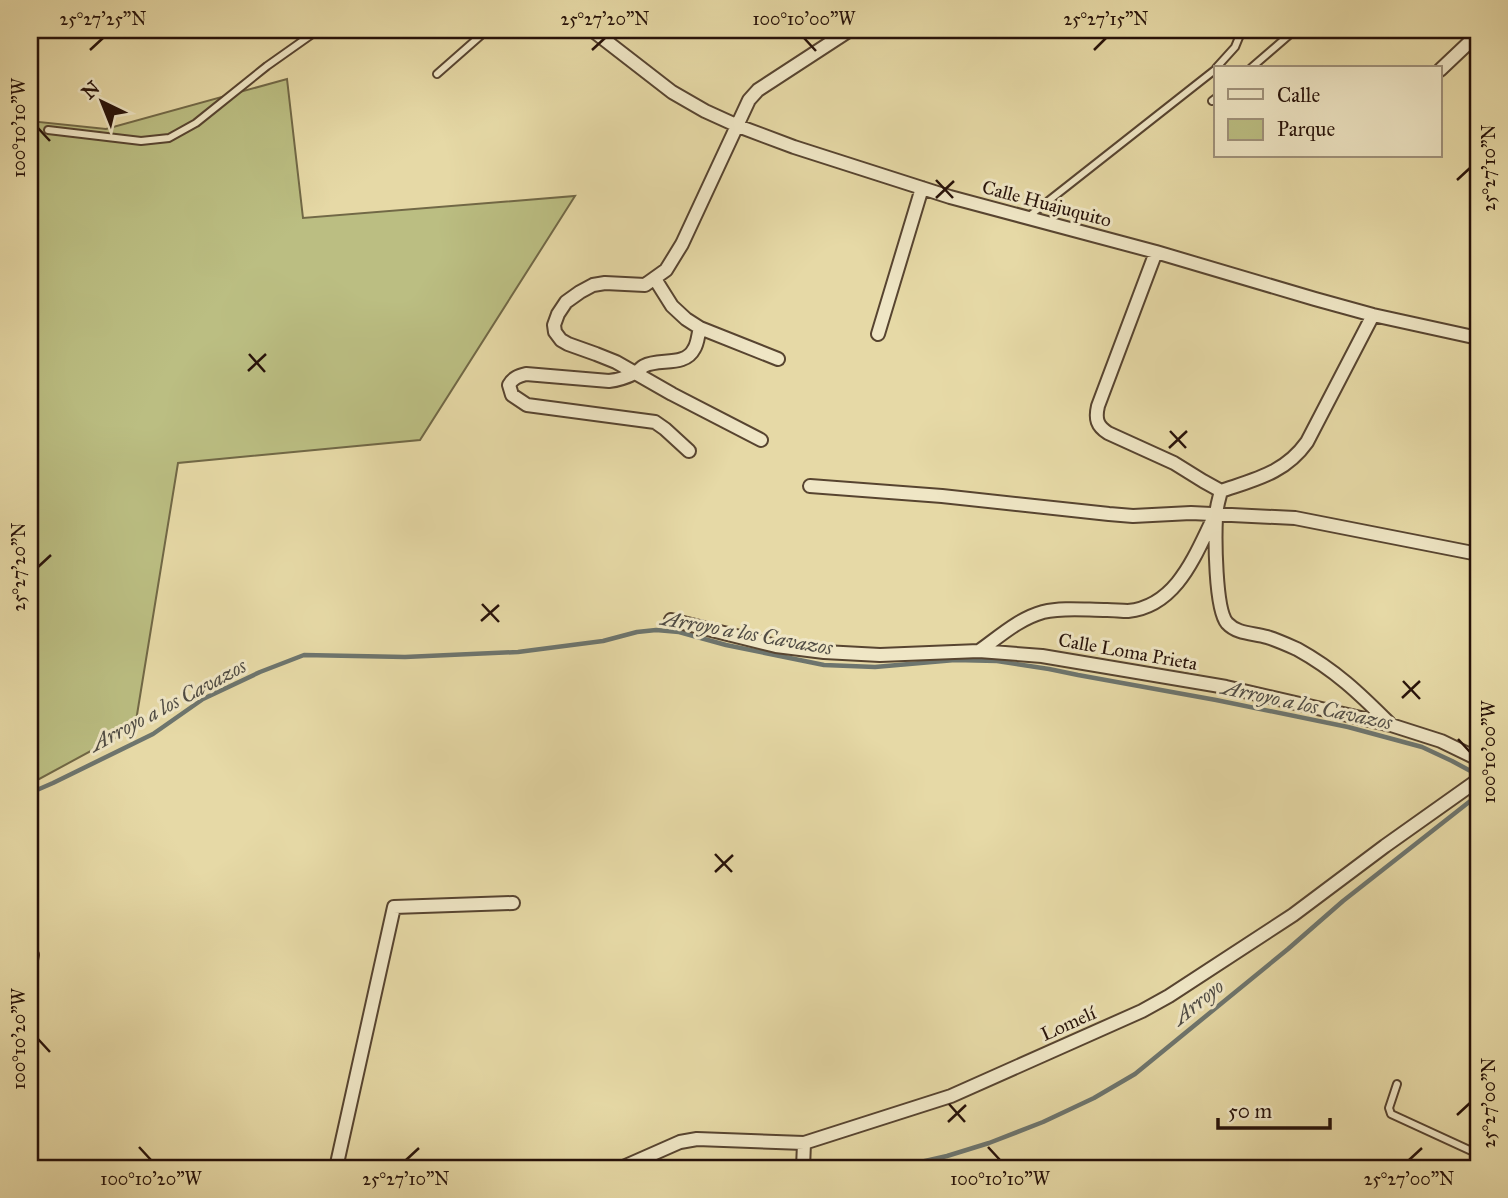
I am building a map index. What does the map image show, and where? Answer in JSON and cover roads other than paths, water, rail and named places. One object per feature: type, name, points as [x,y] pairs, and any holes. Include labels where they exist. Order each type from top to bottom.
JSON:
[{"type":"street","name":"Calle Huajuquito","points":[[592,30],[672,92],[738,126],[794,147],[922,188],[1373,315],[1478,338]]},
{"type":"street","points":[[761,440],[616,362],[568,345],[555,332],[554,325],[566,302],[593,285],[645,285],[666,270],[682,244],[749,100],[758,90],[850,30]]},
{"type":"street","points":[[1442,68],[1478,34]]},
{"type":"street","points":[[878,334],[922,188]]},
{"type":"street","points":[[1156,253],[1098,406],[1096,419],[1108,433],[1174,463],[1221,491],[1282,468],[1299,453],[1373,315]]},
{"type":"street","points":[[655,279],[673,306],[686,319],[700,328],[778,359]]},
{"type":"street","points":[[689,451],[655,422],[527,405],[512,395],[509,385],[518,376],[526,374],[609,382],[618,380],[644,366],[678,361],[688,356],[694,349],[700,328]]},
{"type":"street","points":[[810,486],[942,496],[1133,516],[1191,513],[1295,518],[1478,554]]},
{"type":"street","points":[[1221,491],[1216,514],[1218,589],[1225,621],[1233,629],[1267,637],[1294,648],[1326,667],[1350,685],[1391,725]]},
{"type":"street","name":"Calle Loma Prieta","points":[[979,652],[1024,620],[1042,612],[1061,609],[1128,611],[1146,607],[1159,600],[1185,575],[1216,514]]},
{"type":"street","name":"Calle Loma Prieta","points":[[671,620],[776,646],[824,652],[880,655],[979,652],[1042,656],[1226,687],[1391,725],[1441,741],[1478,759]]},
{"type":"street","name":"Lomelí","points":[[621,1168],[680,1142],[697,1139],[804,1143],[951,1096],[1142,1011],[1170,996],[1293,915],[1478,780]]},
{"type":"street","points":[[336,1168],[394,907],[513,904]]},
{"type":"street","points":[[803,1168],[804,1143]]},
{"type":"lane","points":[[48,130],[141,141],[169,138],[196,123],[317,30]]},
{"type":"lane","points":[[437,74],[487,30]]},
{"type":"lane","points":[[1218,66],[1235,47],[1242,30]]},
{"type":"lane","points":[[1253,66],[1295,30]]},
{"type":"lane","points":[[1027,218],[1214,70]]},
{"type":"lane","points":[[1397,1084],[1389,1108],[1391,1114],[1478,1154]]},
{"type":"waterway","name":"Arroyo a los Cavazos","points":[[30,793],[153,734],[203,699],[304,655],[405,657],[518,652],[603,641],[656,630],[679,632],[726,645],[824,665],[875,667],[955,660],[997,661],[1049,669],[1348,727],[1422,747],[1478,775]]},
{"type":"waterway","name":"Arroyo","points":[[900,1168],[989,1143],[1043,1122],[1094,1098],[1135,1074],[1343,901],[1478,795]]}]
